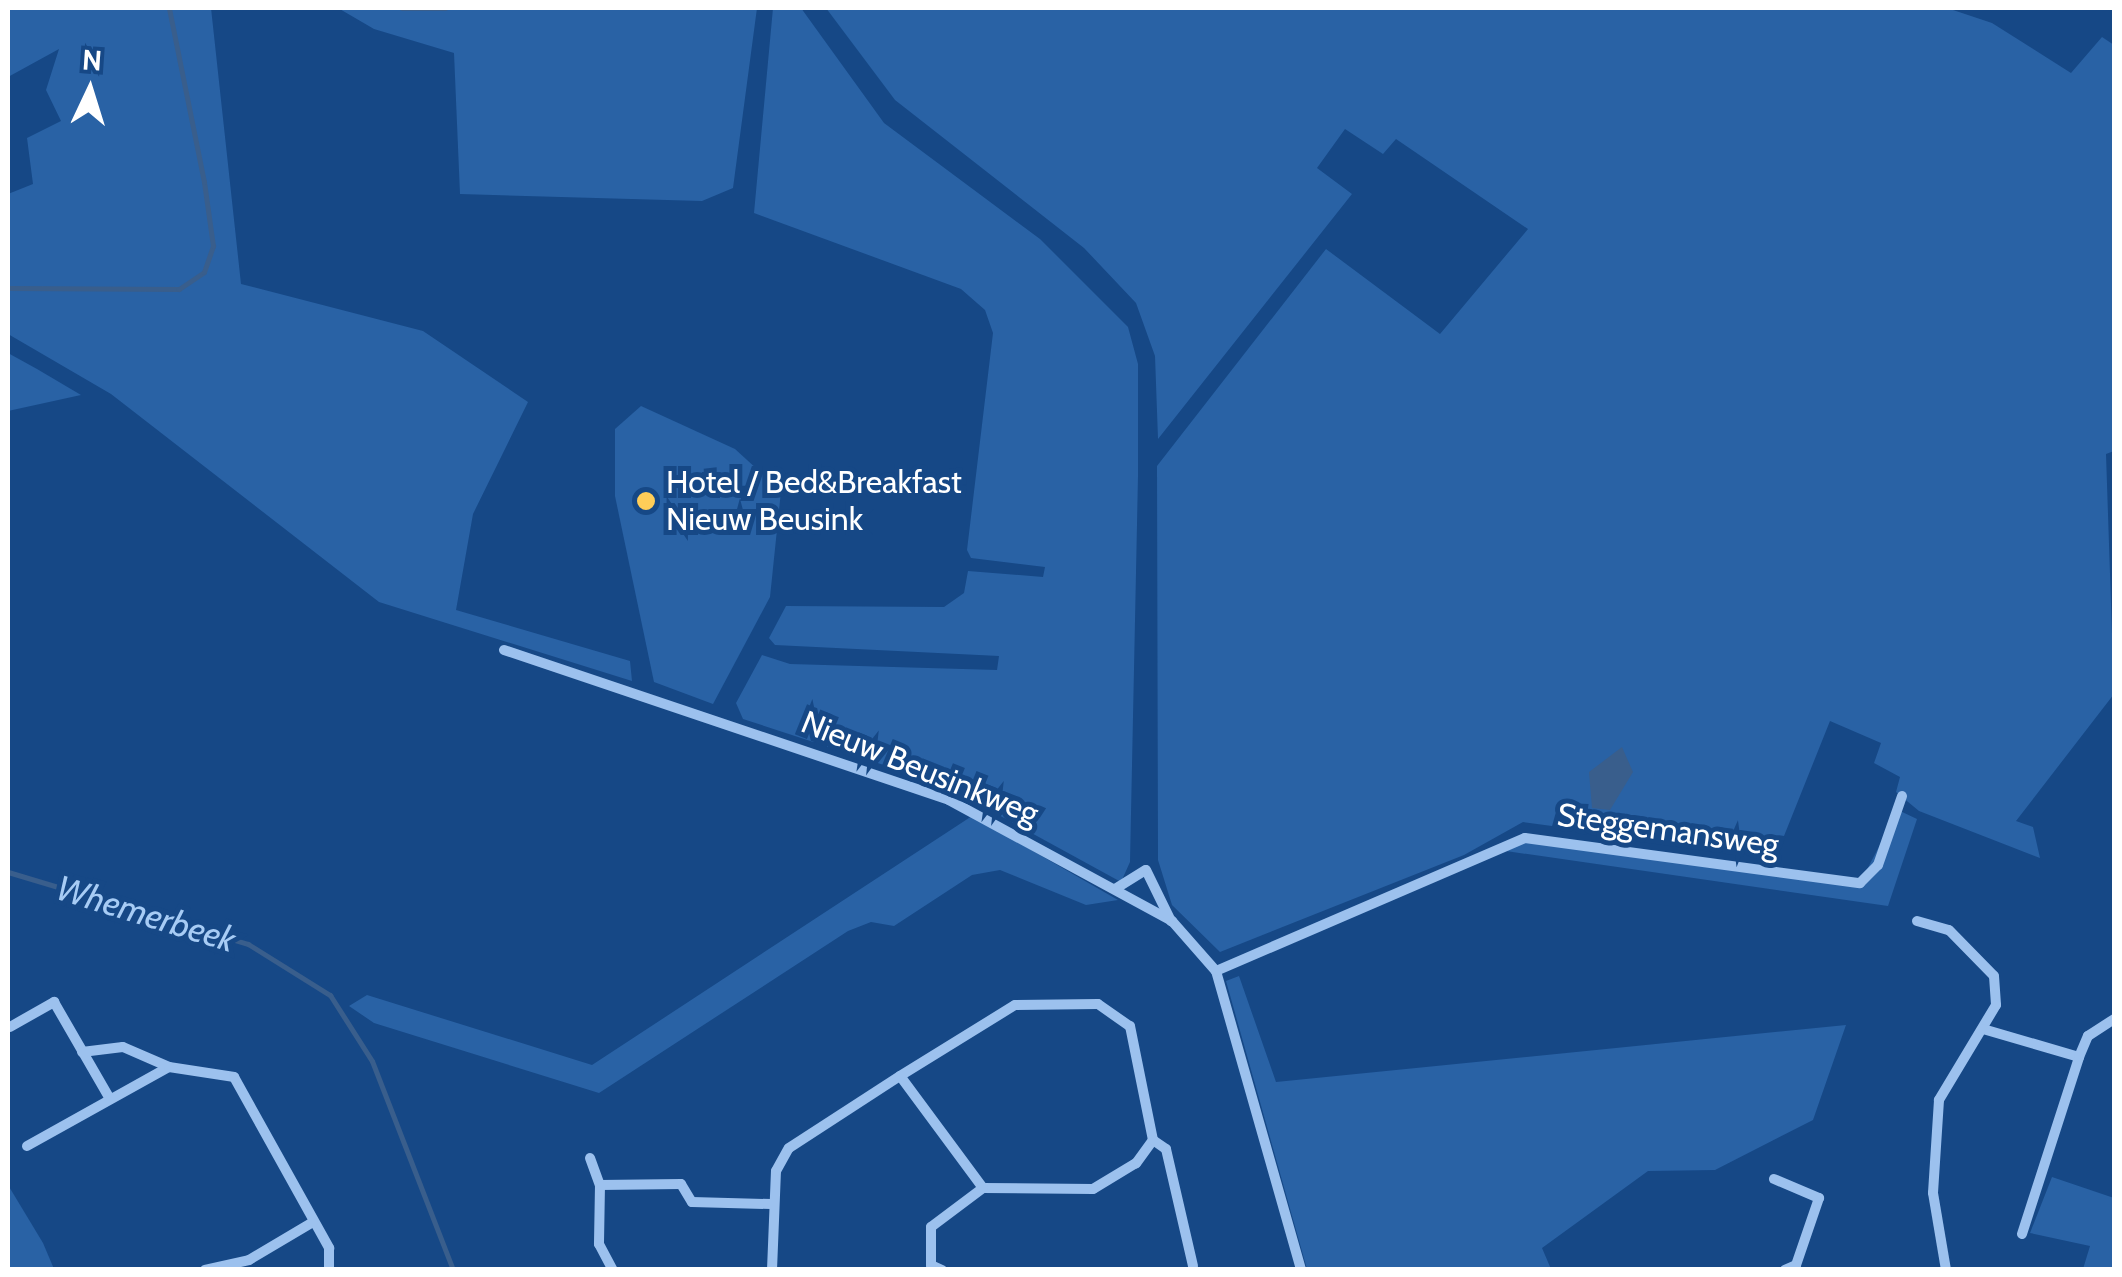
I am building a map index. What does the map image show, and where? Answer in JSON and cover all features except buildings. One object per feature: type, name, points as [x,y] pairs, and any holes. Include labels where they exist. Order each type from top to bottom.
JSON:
[{"type":"street","name":"Nieuw Beusinkweg","points":[[504,650],[855,762],[1051,849],[1172,921],[1216,971],[1301,1270]]},
{"type":"street","name":"Steggemansweg","points":[[1216,971],[1525,838],[1860,883],[1878,865],[1902,796]]},
{"type":"street","points":[[1115,889],[1146,870],[1172,921]]},
{"type":"street","points":[[1917,921],[1950,930],[1980,954],[1996,1004],[1940,1100],[1933,1194],[1946,1270]]},
{"type":"street","points":[[10,1027],[54,1002],[110,1099]]},
{"type":"street","points":[[772,1270],[771,1204],[790,1148],[1015,1004],[1098,1004],[1130,1026],[1153,1140],[1166,1148],[1193,1266]]},
{"type":"street","points":[[2022,1234],[2079,1057],[2088,1036],[2114,1019]]},
{"type":"street","points":[[1983,1029],[2079,1057]]},
{"type":"street","points":[[82,1052],[122,1047],[168,1067],[234,1076],[313,1222],[329,1270]]},
{"type":"street","points":[[27,1146],[168,1067]]},
{"type":"street","points":[[900,1076],[983,1188]]},
{"type":"street","points":[[942,1270],[931,1265],[931,1227],[983,1188],[1093,1189],[1136,1163],[1153,1140]]},
{"type":"street","points":[[590,1158],[600,1185],[599,1244],[613,1270]]},
{"type":"street","points":[[1774,1179],[1819,1198],[1796,1265],[1785,1270]]},
{"type":"street","points":[[600,1185],[681,1184],[692,1202],[771,1204]]},
{"type":"street","points":[[205,1270],[248,1260],[313,1222]]},
{"type":"shaded area","points":[[8,8],[211,8],[241,284],[423,331],[528,402],[473,514],[456,610],[630,661],[632,681],[379,602],[111,394],[8,334],[8,194],[33,184],[27,138],[61,121],[46,90],[59,49],[8,77]]},
{"type":"shaded area","points":[[338,8],[757,8],[733,188],[702,201],[460,194],[454,53],[374,29]]},
{"type":"shaded area","points":[[773,8],[801,8],[884,123],[1040,239],[1128,327],[1138,364],[1138,476],[1130,862],[1121,882],[942,784],[743,719],[736,703],[762,655],[790,664],[997,670],[999,656],[775,645],[769,638],[786,606],[944,607],[964,593],[968,571],[1043,577],[1045,567],[971,558],[967,550],[993,333],[985,310],[961,289],[754,213]]},
{"type":"shaded area","points":[[826,8],[1947,8],[1992,23],[2071,73],[2102,37],[2114,45],[2114,451],[2106,454],[2114,694],[2016,821],[2033,827],[2040,858],[1919,811],[1896,792],[1900,777],[1874,763],[1881,743],[1830,721],[1776,856],[1523,822],[1464,855],[1220,952],[1172,905],[1158,860],[1157,466],[1326,249],[1440,334],[1528,229],[1396,139],[1383,154],[1345,129],[1317,168],[1352,194],[1158,439],[1155,356],[1136,303],[1084,248],[895,100]]},
{"type":"shaded area","points":[[8,353],[37,369],[81,395],[8,411]]},
{"type":"shaded area","points":[[641,406],[735,449],[781,491],[770,597],[713,704],[654,682],[615,496],[615,429]]},
{"type":"shaded area","points":[[1622,747],[1633,772],[1610,810],[1592,808],[1589,772]]},
{"type":"shaded area","points":[[1898,810],[1917,819],[1888,906],[1506,851],[1533,838],[1860,883]]},
{"type":"shaded area","points":[[972,816],[1118,900],[1086,905],[1000,870],[972,875],[894,926],[871,922],[848,931],[599,1093],[374,1023],[349,1006],[367,995],[592,1065]]},
{"type":"shaded area","points":[[1239,976],[1276,1082],[1846,1025],[1813,1120],[1715,1170],[1648,1171],[1542,1248],[1551,1269],[1307,1269],[1226,981]]},
{"type":"shaded area","points":[[2052,1177],[2114,1198],[2114,1269],[2083,1269],[2090,1246],[2030,1233]]},
{"type":"shaded area","points":[[8,1185],[43,1243],[54,1269],[8,1269]]},
{"type":"waterway","points":[[8,288],[179,289],[204,272],[213,246],[169,8]]},
{"type":"waterway","points":[[402,8],[445,8]]},
{"type":"waterway","name":"Whemerbeek","points":[[8,872],[248,944],[330,995],[372,1061],[453,1270]]},
{"type":"place","name":"Hotel / Bed&Breakfast Nieuw Beusink","points":[[646,501]]}]
